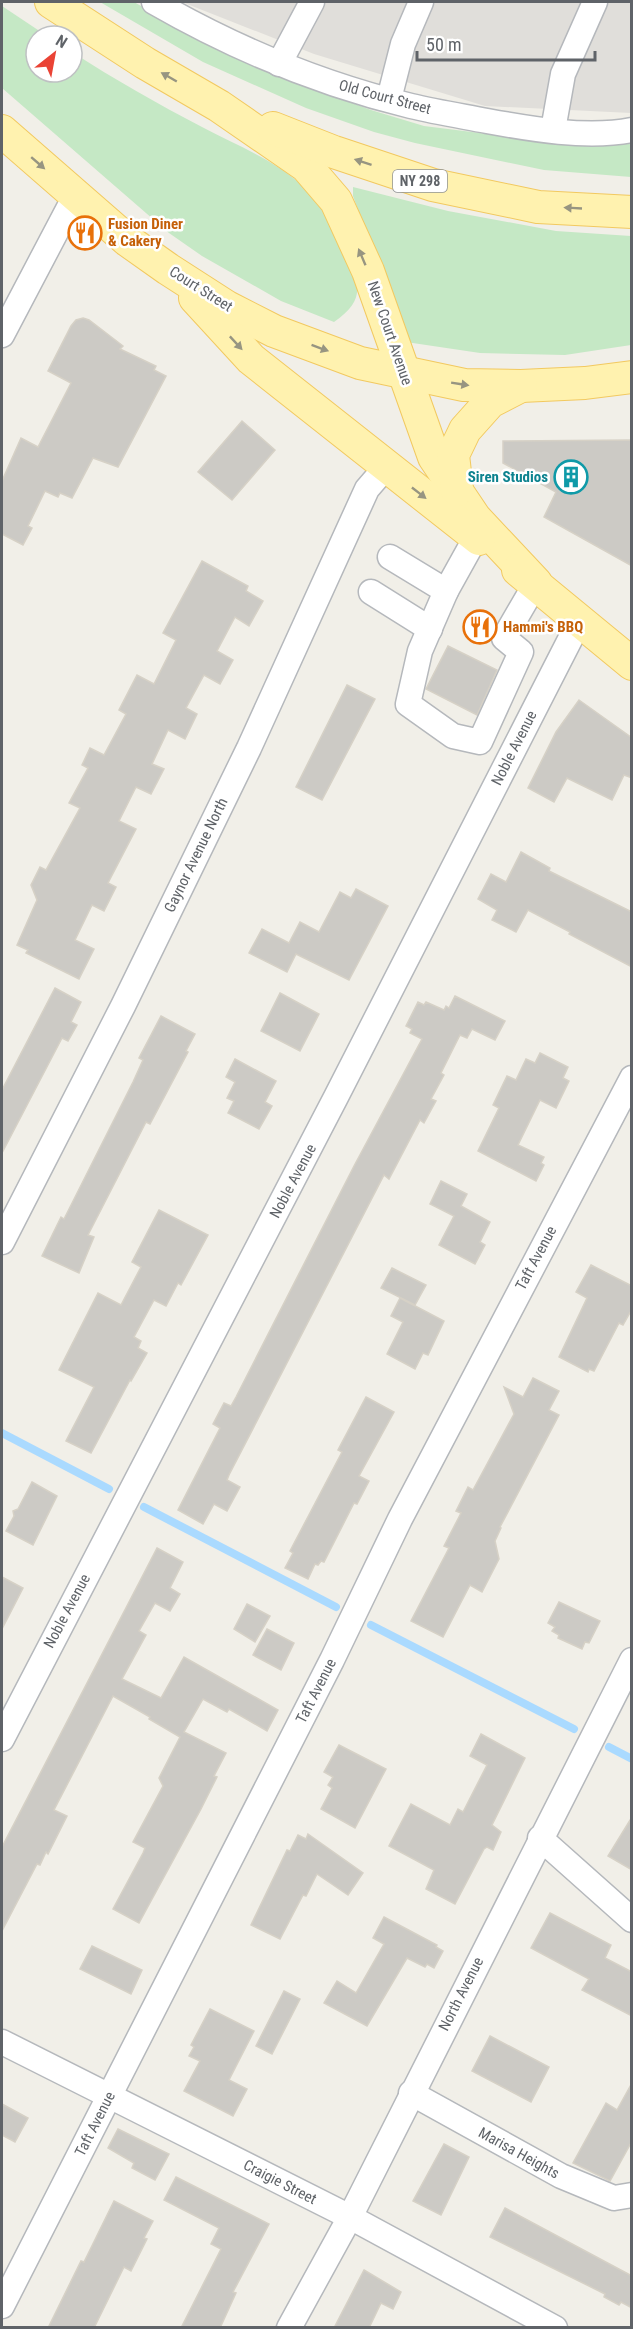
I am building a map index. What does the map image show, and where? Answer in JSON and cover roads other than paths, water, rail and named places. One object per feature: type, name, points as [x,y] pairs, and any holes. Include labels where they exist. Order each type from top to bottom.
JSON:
[{"type":"main road","name":"NY 298","points":[[51,2],[145,63],[219,106],[334,152],[433,185],[538,207],[632,212]]},
{"type":"main road","name":"New Court Avenue","points":[[219,106],[306,166],[336,201],[368,271],[434,457],[475,518],[536,583]]},
{"type":"main road","name":"Court Street","points":[[2,131],[127,240],[227,307],[274,331],[360,363],[465,385],[521,386],[585,383],[632,377]]},
{"type":"main road","name":"New Court Avenue","points":[[168,269],[250,358],[536,583],[632,664]]},
{"type":"main road","points":[[457,491],[453,455],[465,430],[490,402],[521,386]]},
{"type":"street","name":"Old Court Street","points":[[154,2],[199,27],[279,64],[325,81],[410,106],[520,127],[575,133],[632,130]]},
{"type":"street","points":[[279,64],[312,2]]},
{"type":"street","points":[[389,99],[403,44],[421,2]]},
{"type":"street","points":[[553,130],[563,74],[595,2]]},
{"type":"street","points":[[2,335],[75,196]]},
{"type":"street","name":"Gaynor Avenue North","points":[[2,1242],[123,1006],[249,748],[362,498],[386,467]]},
{"type":"street","points":[[476,537],[446,591],[420,651],[408,704],[453,736],[480,742],[508,760]]},
{"type":"street","points":[[390,557],[446,591]]},
{"type":"street","points":[[480,742],[520,652],[504,638],[536,583]]},
{"type":"street","points":[[371,592],[430,629]]},
{"type":"street","name":"Noble Avenue","points":[[2,1739],[336,1098],[580,620]]},
{"type":"street","name":"Taft Avenue","points":[[2,2306],[332,1660],[400,1519],[632,1077]]},
{"type":"street","name":"North Avenue","points":[[289,2328],[350,2217],[632,1660]]},
{"type":"street","points":[[540,1838],[632,1920]]},
{"type":"street","name":"Craigie Street","points":[[2,2042],[350,2217],[549,2326]]},
{"type":"street","name":"Marisa Heights","points":[[411,2093],[561,2176],[614,2198],[632,2194]]},
{"type":"waterway","points":[[2,1433],[109,1489]]},
{"type":"waterway","points":[[144,1507],[336,1607]]},
{"type":"waterway","points":[[371,1625],[574,1729]]},
{"type":"waterway","points":[[609,1747],[632,1759]]},
{"type":"place","name":"Fusion Diner & Cakery","points":[[85,233]]},
{"type":"place","name":"Siren Studios","points":[[571,477]]},
{"type":"place","name":"Hammi's BBQ","points":[[480,627]]}]
